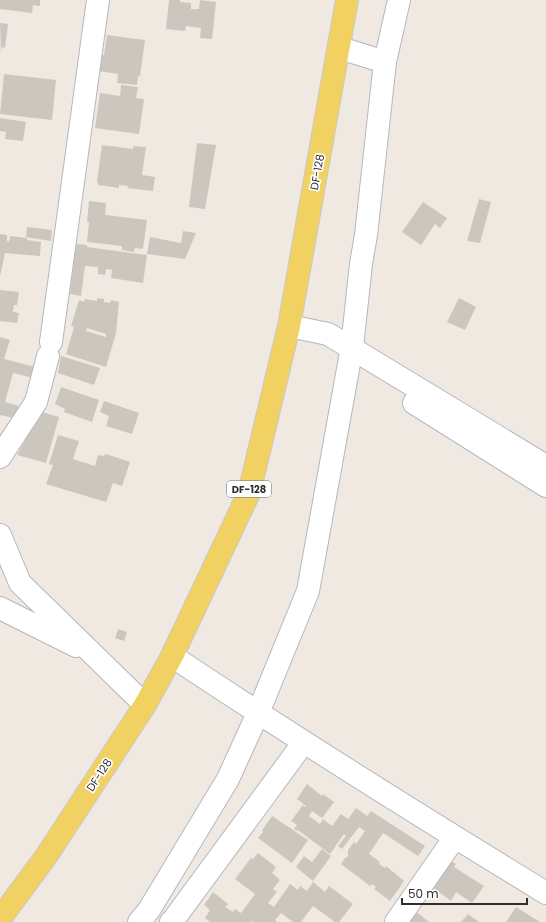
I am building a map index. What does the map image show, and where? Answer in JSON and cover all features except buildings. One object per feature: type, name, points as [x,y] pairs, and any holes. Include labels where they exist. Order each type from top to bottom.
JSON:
[{"type":"main road","name":"DF-128","points":[[0,920],[47,855],[145,705],[172,656],[248,493],[289,326],[340,48],[347,0]]},
{"type":"street","points":[[0,457],[36,402],[50,349],[98,0]]},
{"type":"street","points":[[139,922],[149,910],[228,779],[258,713],[308,591],[351,353],[386,62],[399,0]]},
{"type":"street","points":[[340,48],[386,62]]},
{"type":"street","points":[[289,326],[328,334],[416,404],[546,486]]},
{"type":"street","points":[[351,353],[546,466]]},
{"type":"street","points":[[0,535],[20,583],[145,705]]},
{"type":"street","points":[[0,608],[94,655]]},
{"type":"street","points":[[172,656],[258,713],[546,893]]},
{"type":"street","points":[[170,922],[174,919],[304,742]]},
{"type":"street","points":[[396,922],[455,837]]}]
